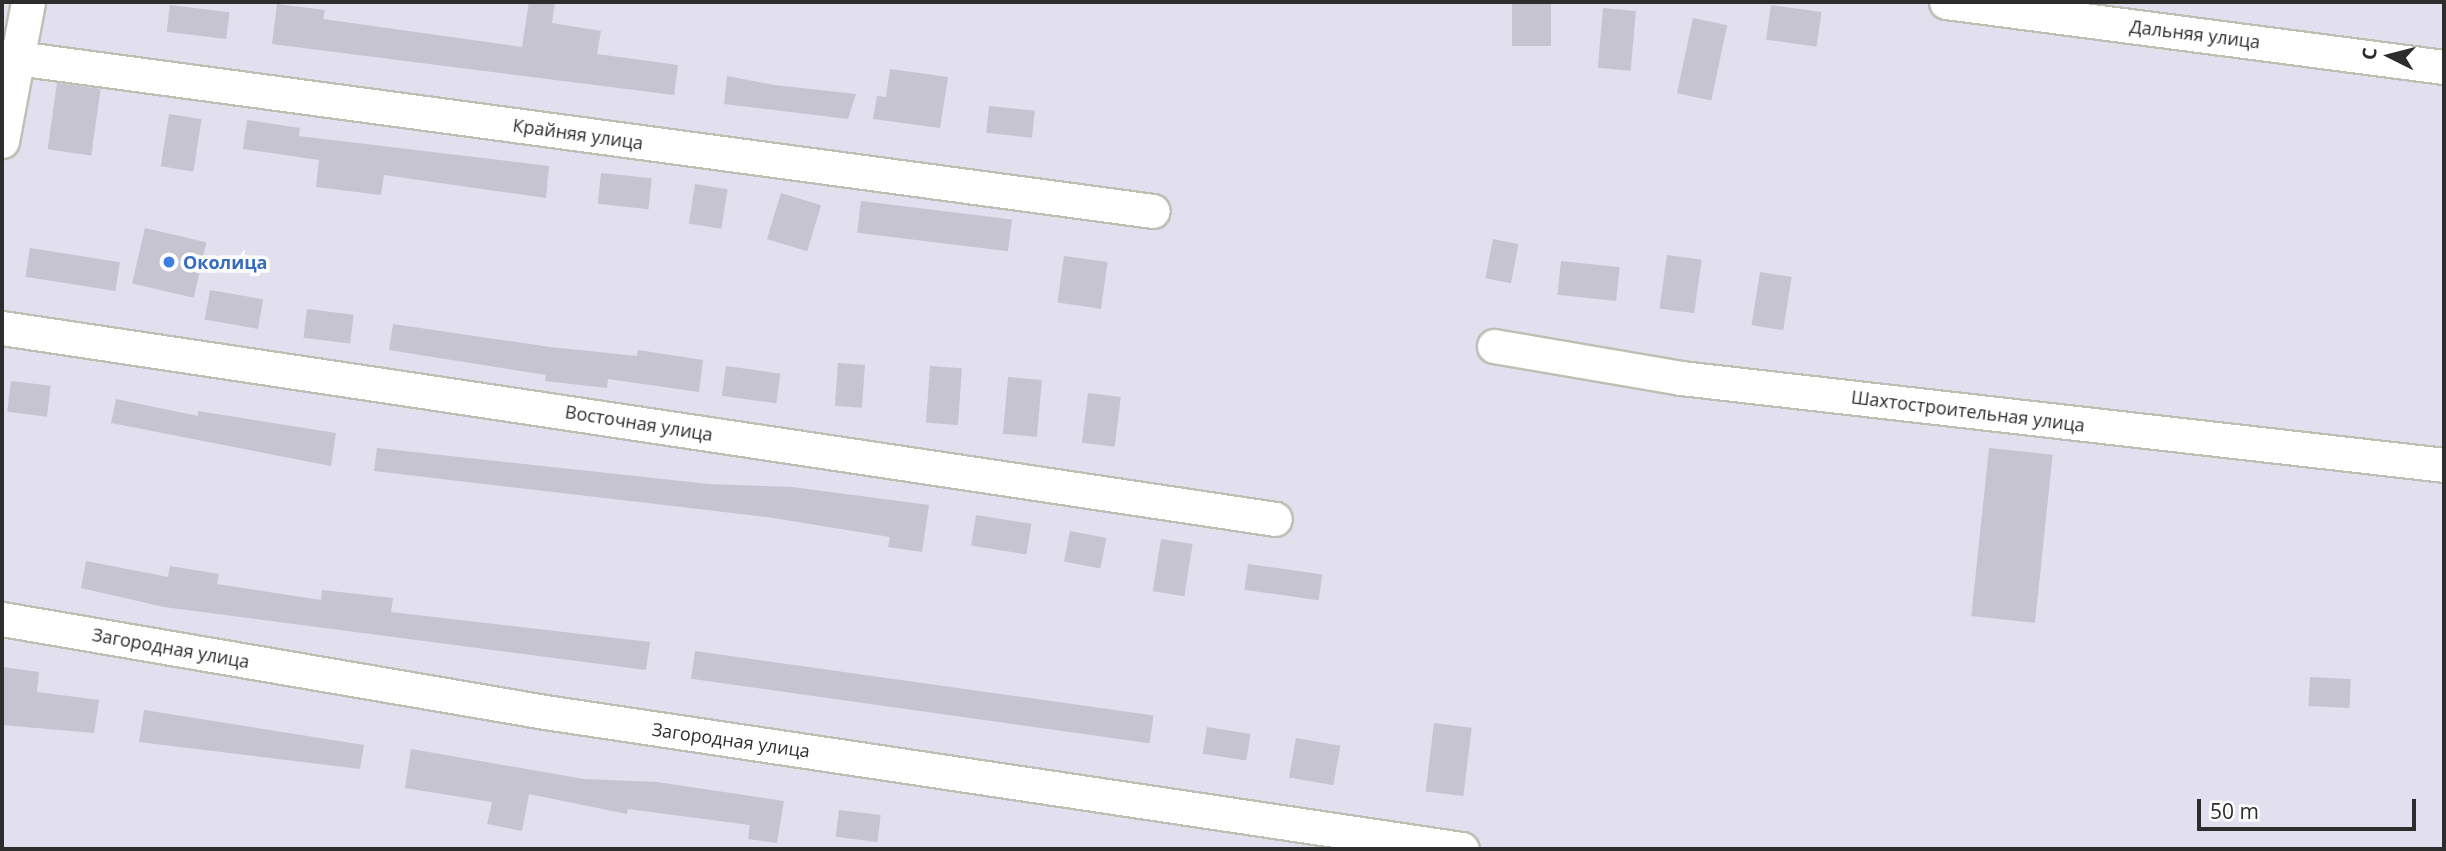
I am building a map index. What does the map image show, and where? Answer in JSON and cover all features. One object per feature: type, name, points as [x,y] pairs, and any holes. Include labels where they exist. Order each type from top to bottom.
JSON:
[{"type":"street","points":[[2,141],[10,57],[28,2]]},
{"type":"street","name":"Дальняя улица","points":[[1946,2],[2444,67]]},
{"type":"street","name":"Крайняя улица","points":[[10,57],[1153,211]]},
{"type":"street","name":"Восточная улица","points":[[2,328],[1275,519]]},
{"type":"street","name":"Шахтостроительная улица","points":[[1494,346],[1681,378],[2444,466]]},
{"type":"street","name":"Загородная улица","points":[[2,619],[545,712],[1462,849]]},
{"type":"building","points":[[529,2],[555,2],[552,23],[601,31],[597,54],[678,65],[674,95],[272,44],[277,4],[325,10],[323,19],[522,47]]},
{"type":"building","points":[[1512,2],[1551,2],[1551,46],[1512,46]]},
{"type":"building","points":[[170,5],[230,12],[226,39],[167,32]]},
{"type":"building","points":[[1771,5],[1822,12],[1817,47],[1766,40]]},
{"type":"building","points":[[1603,8],[1636,11],[1631,71],[1598,68]]},
{"type":"building","points":[[1693,18],[1727,25],[1711,101],[1677,93]]},
{"type":"building","points":[[890,69],[948,77],[940,128],[873,119],[877,96],[886,97]]},
{"type":"building","points":[[727,76],[774,85],[856,94],[848,119],[724,104]]},
{"type":"building","points":[[57,83],[101,89],[91,155],[48,149]]},
{"type":"building","points":[[989,106],[1035,111],[1032,138],[986,133]]},
{"type":"building","points":[[169,114],[202,119],[193,172],[161,166]]},
{"type":"building","points":[[247,120],[300,128],[299,136],[549,166],[546,198],[384,175],[381,195],[316,187],[319,160],[243,149]]},
{"type":"building","points":[[601,173],[652,178],[648,209],[598,204]]},
{"type":"building","points":[[695,184],[728,189],[721,229],[689,224]]},
{"type":"building","points":[[781,193],[821,205],[807,251],[767,239]]},
{"type":"building","points":[[861,201],[1012,220],[1008,251],[857,233]]},
{"type":"building","name":"Околица","points":[[145,228],[206,242],[194,298],[132,284]]},
{"type":"building","points":[[1493,239],[1519,244],[1511,283],[1485,278]]},
{"type":"building","points":[[30,248],[120,262],[115,291],[25,277]]},
{"type":"building","points":[[1667,255],[1702,260],[1694,313],[1659,308]]},
{"type":"building","points":[[1064,256],[1108,262],[1101,309],[1057,303]]},
{"type":"building","points":[[1561,261],[1620,267],[1616,301],[1557,295]]},
{"type":"building","points":[[1760,272],[1792,277],[1783,330],[1752,325]]},
{"type":"building","points":[[210,290],[263,299],[258,329],[205,320]]},
{"type":"building","points":[[307,309],[354,315],[350,344],[303,338]]},
{"type":"building","points":[[393,324],[550,347],[637,356],[638,350],[703,360],[699,392],[608,379],[607,388],[545,381],[546,375],[389,350]]},
{"type":"building","points":[[838,363],[865,365],[862,408],[835,406]]},
{"type":"building","points":[[726,366],[780,374],[776,403],[722,396]]},
{"type":"building","points":[[930,366],[962,368],[958,425],[926,423]]},
{"type":"building","points":[[1008,377],[1042,380],[1037,437],[1003,434]]},
{"type":"building","points":[[11,381],[51,386],[47,417],[7,412]]},
{"type":"building","points":[[1088,393],[1121,397],[1115,447],[1082,443]]},
{"type":"building","points":[[116,399],[198,416],[198,411],[336,433],[331,466],[111,423]]},
{"type":"building","points":[[377,448],[709,484],[792,487],[929,505],[922,552],[888,547],[890,537],[767,517],[374,471]]},
{"type":"building","points":[[1989,448],[2053,455],[2035,623],[1971,616]]},
{"type":"building","points":[[976,515],[1031,524],[1026,554],[971,546]]},
{"type":"building","points":[[1070,531],[1106,538],[1100,568],[1064,561]]},
{"type":"building","points":[[1161,539],[1193,544],[1184,596],[1153,591]]},
{"type":"building","points":[[86,561],[168,577],[170,566],[219,574],[217,584],[321,600],[322,590],[393,598],[391,612],[650,642],[646,670],[164,607],[81,588]]},
{"type":"building","points":[[1248,564],[1322,574],[1319,600],[1244,590]]},
{"type":"building","points":[[695,651],[1153,715],[1150,743],[691,679]]},
{"type":"building","points":[[2,667],[39,672],[37,692],[99,700],[94,733],[2,725]]},
{"type":"building","points":[[2310,677],[2351,679],[2349,708],[2308,706]]},
{"type":"building","points":[[144,710],[364,745],[360,769],[139,742]]},
{"type":"building","points":[[1434,723],[1472,728],[1463,796],[1426,791]]},
{"type":"building","points":[[1207,727],[1250,734],[1246,761],[1203,754]]},
{"type":"building","points":[[1296,738],[1340,746],[1333,785],[1289,777]]},
{"type":"building","points":[[411,749],[584,779],[657,782],[784,801],[777,843],[748,839],[750,825],[628,809],[627,814],[529,794],[522,831],[487,824],[492,802],[405,788]]},
{"type":"building","points":[[839,810],[881,815],[877,842],[836,837]]},
{"type":"place","name":"Околица","points":[[169,262]]}]
